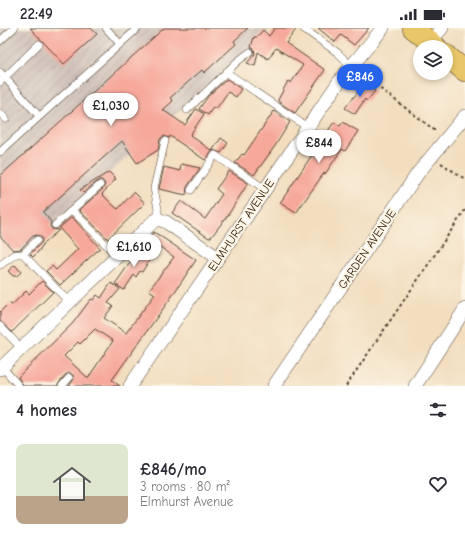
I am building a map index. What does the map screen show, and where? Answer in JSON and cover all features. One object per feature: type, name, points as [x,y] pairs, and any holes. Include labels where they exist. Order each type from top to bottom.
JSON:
[{"type":"main road","points":[[413,28],[436,39]]},
{"type":"main road","points":[[453,61],[465,71]]},
{"type":"street","name":"ELMHURST AVENUE","points":[[130,386],[307,127],[351,66],[383,28]]},
{"type":"street","name":"GARDEN AVENUE","points":[[274,386],[431,156],[465,116]]},
{"type":"street","points":[[1,368],[150,223],[158,219],[166,222],[218,258]]},
{"type":"street","points":[[414,386],[465,309]]},
{"type":"lane","points":[[0,41],[14,28]]},
{"type":"lane","points":[[106,28],[120,44]]},
{"type":"lane","points":[[0,152],[138,28]]},
{"type":"lane","points":[[304,29],[338,53],[351,66]]},
{"type":"lane","points":[[39,44],[1,77],[39,116]]},
{"type":"lane","points":[[187,110],[226,72],[250,52]]},
{"type":"lane","points":[[226,72],[307,127]]},
{"type":"lane","points":[[0,113],[6,119]]},
{"type":"lane","points":[[158,219],[157,201],[154,188],[165,141]]},
{"type":"lane","points":[[191,190],[215,155],[265,189]]},
{"type":"lane","points":[[55,225],[100,185]]},
{"type":"lane","points":[[72,210],[117,256]]},
{"type":"lane","points":[[0,265],[16,254],[23,254],[37,240]]},
{"type":"lane","points":[[23,254],[69,302]]},
{"type":"lane","points":[[0,326],[21,348]]},
{"type":"lane","points":[[1,368],[19,386]]},
{"type":"lane","points":[[62,386],[69,378]]},
{"type":"path","points":[[351,66],[406,110],[446,138]]},
{"type":"path","points":[[431,156],[465,179]]},
{"type":"path","points":[[346,386],[465,210]]},
{"type":"shaded area","points":[[0,28],[272,28],[23,250],[10,248],[0,237]]},
{"type":"shaded area","points":[[0,237],[10,248],[23,250],[0,271]]},
{"type":"building","points":[[30,28],[91,28],[97,34],[64,64]]},
{"type":"building","points":[[164,28],[248,28],[234,41],[236,44],[204,73],[202,70],[170,98],[173,101],[163,110],[185,125],[196,109],[204,114],[190,135],[212,151],[221,138],[228,143],[221,153],[213,150],[205,160],[170,136],[169,138],[164,136],[160,139],[158,150],[137,163],[122,141],[43,212],[51,222],[50,226],[52,229],[59,230],[44,243],[33,257],[30,254],[42,242],[42,238],[38,235],[33,236],[21,249],[13,250],[0,236],[0,176]]},
{"type":"building","points":[[275,28],[297,28],[286,43],[325,70],[295,113],[278,100],[288,81],[291,83],[303,65],[276,48],[268,59],[258,52],[255,66],[247,63],[255,54],[254,49],[251,47],[254,37],[257,37],[263,30],[269,36]]},
{"type":"building","points":[[318,28],[369,28],[354,45],[341,35],[335,42]]},
{"type":"building","points":[[227,79],[241,89],[236,97],[228,92],[216,109],[213,107],[208,115],[199,109],[209,95]]},
{"type":"building","points":[[365,83],[375,91],[367,101],[365,99],[355,114],[345,108]]},
{"type":"building","points":[[274,111],[290,122],[254,175],[235,163],[242,154],[244,155]]},
{"type":"building","points":[[334,122],[340,126],[343,122],[358,131],[345,151],[342,149],[296,213],[280,203]]},
{"type":"building","points":[[181,164],[200,168],[187,187],[186,195],[159,189],[164,167],[180,171]]},
{"type":"building","points":[[229,171],[248,183],[228,215],[212,236],[209,238],[172,213],[181,201],[205,219],[222,194],[216,189]]},
{"type":"building","points":[[109,172],[116,179],[102,194],[114,206],[118,209],[134,192],[145,203],[108,239],[79,210],[103,189],[105,184],[102,180],[99,180],[83,193],[80,190]]},
{"type":"building","points":[[72,217],[100,248],[60,285],[46,271],[52,266],[56,270],[78,249],[59,228]]},
{"type":"building","points":[[154,232],[196,260],[112,380],[120,386],[69,386],[74,379],[73,375],[70,373],[65,375],[57,386],[24,386],[18,377],[73,323],[91,299],[93,300],[97,295],[101,298],[111,283],[120,289],[108,303],[113,306],[104,318],[126,333],[155,294],[149,290],[174,257],[148,238]],"holes":[[[95,329],[113,341],[88,378],[64,356],[78,342],[80,344]]]},
{"type":"building","points":[[141,247],[152,256],[142,272],[140,271],[136,277],[134,275],[124,290],[115,284]]},
{"type":"building","points":[[15,265],[21,272],[17,276],[13,276],[8,271]]},
{"type":"building","points":[[42,281],[53,292],[12,332],[0,321],[0,312],[9,303],[12,305],[26,291],[29,294]]}]
